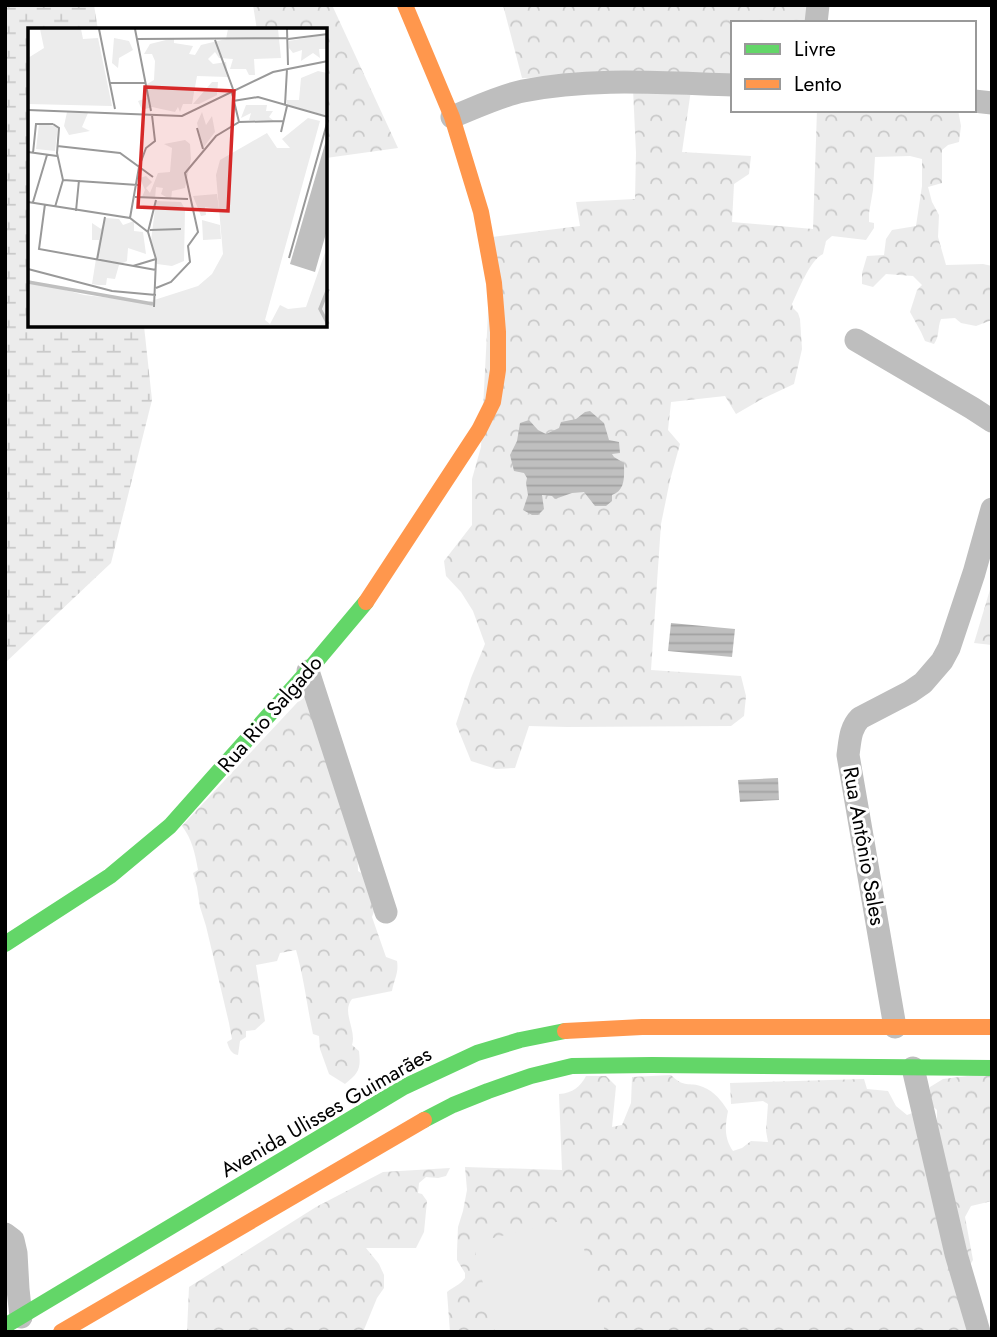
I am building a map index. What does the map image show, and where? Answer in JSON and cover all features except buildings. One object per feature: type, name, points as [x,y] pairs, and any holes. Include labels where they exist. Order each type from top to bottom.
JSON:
[{"type":"main road","name":"Rua Rio Salgado","points":[[5,944],[110,876],[163,832],[308,671],[365,605],[480,430],[493,402],[498,370],[498,332],[494,283],[481,212],[452,117],[405,5]]},
{"type":"main road","name":"Avenida Ulisses Guimarães","points":[[13,1322],[404,1087],[477,1053],[520,1040],[559,1031],[642,1027],[992,1027]]},
{"type":"main road","points":[[61,1332],[417,1124],[453,1105],[531,1076],[572,1066],[992,1068]]},
{"type":"street","points":[[452,117],[520,92],[559,85],[609,82],[731,85]]},
{"type":"street","points":[[856,340],[992,421]]},
{"type":"street","name":"Rua Antônio Sales","points":[[895,1027],[848,755],[851,733],[860,718],[923,683],[942,661],[949,648],[974,573],[992,509]]},
{"type":"street","points":[[308,671],[386,912]]},
{"type":"street","points":[[913,1068],[956,1254],[979,1332]]},
{"type":"street","points":[[5,1234],[13,1240],[16,1253],[18,1289],[13,1322]]},
{"type":"green space","points":[[5,5],[94,5],[98,28],[28,28],[28,327],[144,327],[152,400],[111,563],[5,663]]},
{"type":"green space","points":[[253,5],[332,5],[398,148],[327,158],[327,28],[257,28]]},
{"type":"green space","points":[[503,5],[809,5],[807,21],[731,21],[731,75],[522,78]]},
{"type":"green space","points":[[633,89],[691,90],[682,152],[751,156],[749,174],[734,184],[732,222],[813,229],[817,112],[958,112],[961,126],[959,142],[942,150],[942,183],[928,187],[939,215],[938,237],[946,265],[992,266],[992,320],[976,326],[961,323],[955,318],[941,319],[934,344],[925,341],[910,312],[917,290],[922,285],[913,276],[886,274],[873,287],[862,284],[867,256],[884,255],[886,239],[892,230],[916,226],[922,186],[922,159],[910,156],[875,157],[869,213],[869,222],[874,223],[874,228],[866,240],[832,236],[826,241],[823,254],[809,269],[792,304],[800,319],[802,349],[794,384],[736,414],[725,396],[671,402],[668,430],[680,444],[661,524],[651,670],[741,676],[746,696],[744,716],[731,726],[529,726],[515,768],[496,769],[471,761],[456,724],[485,644],[473,611],[461,592],[446,576],[444,561],[472,525],[472,479],[481,447],[492,237],[580,226],[576,202],[635,199]]},
{"type":"green space","points":[[992,583],[992,645],[974,643]]},
{"type":"green space","points":[[308,691],[357,837],[358,871],[366,876],[369,896],[376,906],[372,917],[386,957],[397,961],[392,991],[352,999],[349,1004],[352,1045],[359,1051],[360,1062],[356,1073],[345,1084],[329,1074],[320,1049],[319,1036],[313,1034],[296,950],[280,953],[277,961],[256,965],[265,1021],[255,1030],[246,1031],[246,1037],[240,1041],[238,1055],[231,1050],[227,1042],[232,1039],[229,1023],[193,873],[198,870],[196,858],[191,841],[182,826]]},
{"type":"green space","points":[[992,1073],[992,1201],[971,1206],[965,1217],[973,1260],[966,1271],[975,1296],[987,1316],[989,1332],[450,1332],[447,1292],[465,1278],[457,1260],[457,1251],[458,1227],[467,1190],[465,1167],[562,1170],[559,1094],[576,1089],[586,1076],[606,1076],[616,1086],[612,1127],[622,1125],[631,1103],[632,1077],[671,1075],[683,1083],[707,1089],[728,1111],[726,1132],[733,1151],[751,1141],[768,1142],[768,1104],[763,1101],[731,1104],[730,1083],[864,1079],[867,1089],[888,1091],[896,1106],[907,1115],[915,1112],[937,1123],[937,1110],[930,1104],[930,1087],[943,1079]]},
{"type":"green space","points":[[450,1168],[446,1176],[426,1177],[419,1183],[418,1193],[427,1201],[424,1232],[416,1248],[366,1248],[384,1275],[384,1288],[363,1332],[187,1332],[189,1287],[316,1207],[383,1172]]},
{"type":"green space","points":[[576,1217],[605,1332],[495,1332],[473,1243]]},
{"type":"shaded area","points":[[590,411],[604,423],[609,440],[619,442],[620,453],[612,454],[624,463],[620,490],[612,495],[612,501],[606,506],[595,506],[584,492],[555,499],[542,495],[544,509],[538,515],[523,510],[528,495],[527,478],[524,473],[514,471],[510,455],[517,441],[520,423],[529,420],[546,434],[559,428],[561,422],[576,419]]},
{"type":"shaded area","points":[[671,623],[735,629],[732,657],[668,651]]},
{"type":"shaded area","points":[[778,778],[779,800],[740,802],[738,780]]},
{"type":"traffic: fast","points":[[5,944],[110,876],[170,826],[366,602]]},
{"type":"traffic: fast","points":[[5,1326],[404,1087],[477,1053],[520,1040],[565,1031]]},
{"type":"traffic: fast","points":[[424,1120],[488,1091],[531,1076],[572,1066],[992,1068]]},
{"type":"traffic: slow","points":[[366,602],[479,430],[493,402],[498,370],[494,283],[481,212],[452,117],[405,5]]},
{"type":"traffic: slow","points":[[565,1031],[642,1027],[992,1027]]},
{"type":"traffic: slow","points":[[61,1332],[424,1120]]}]
